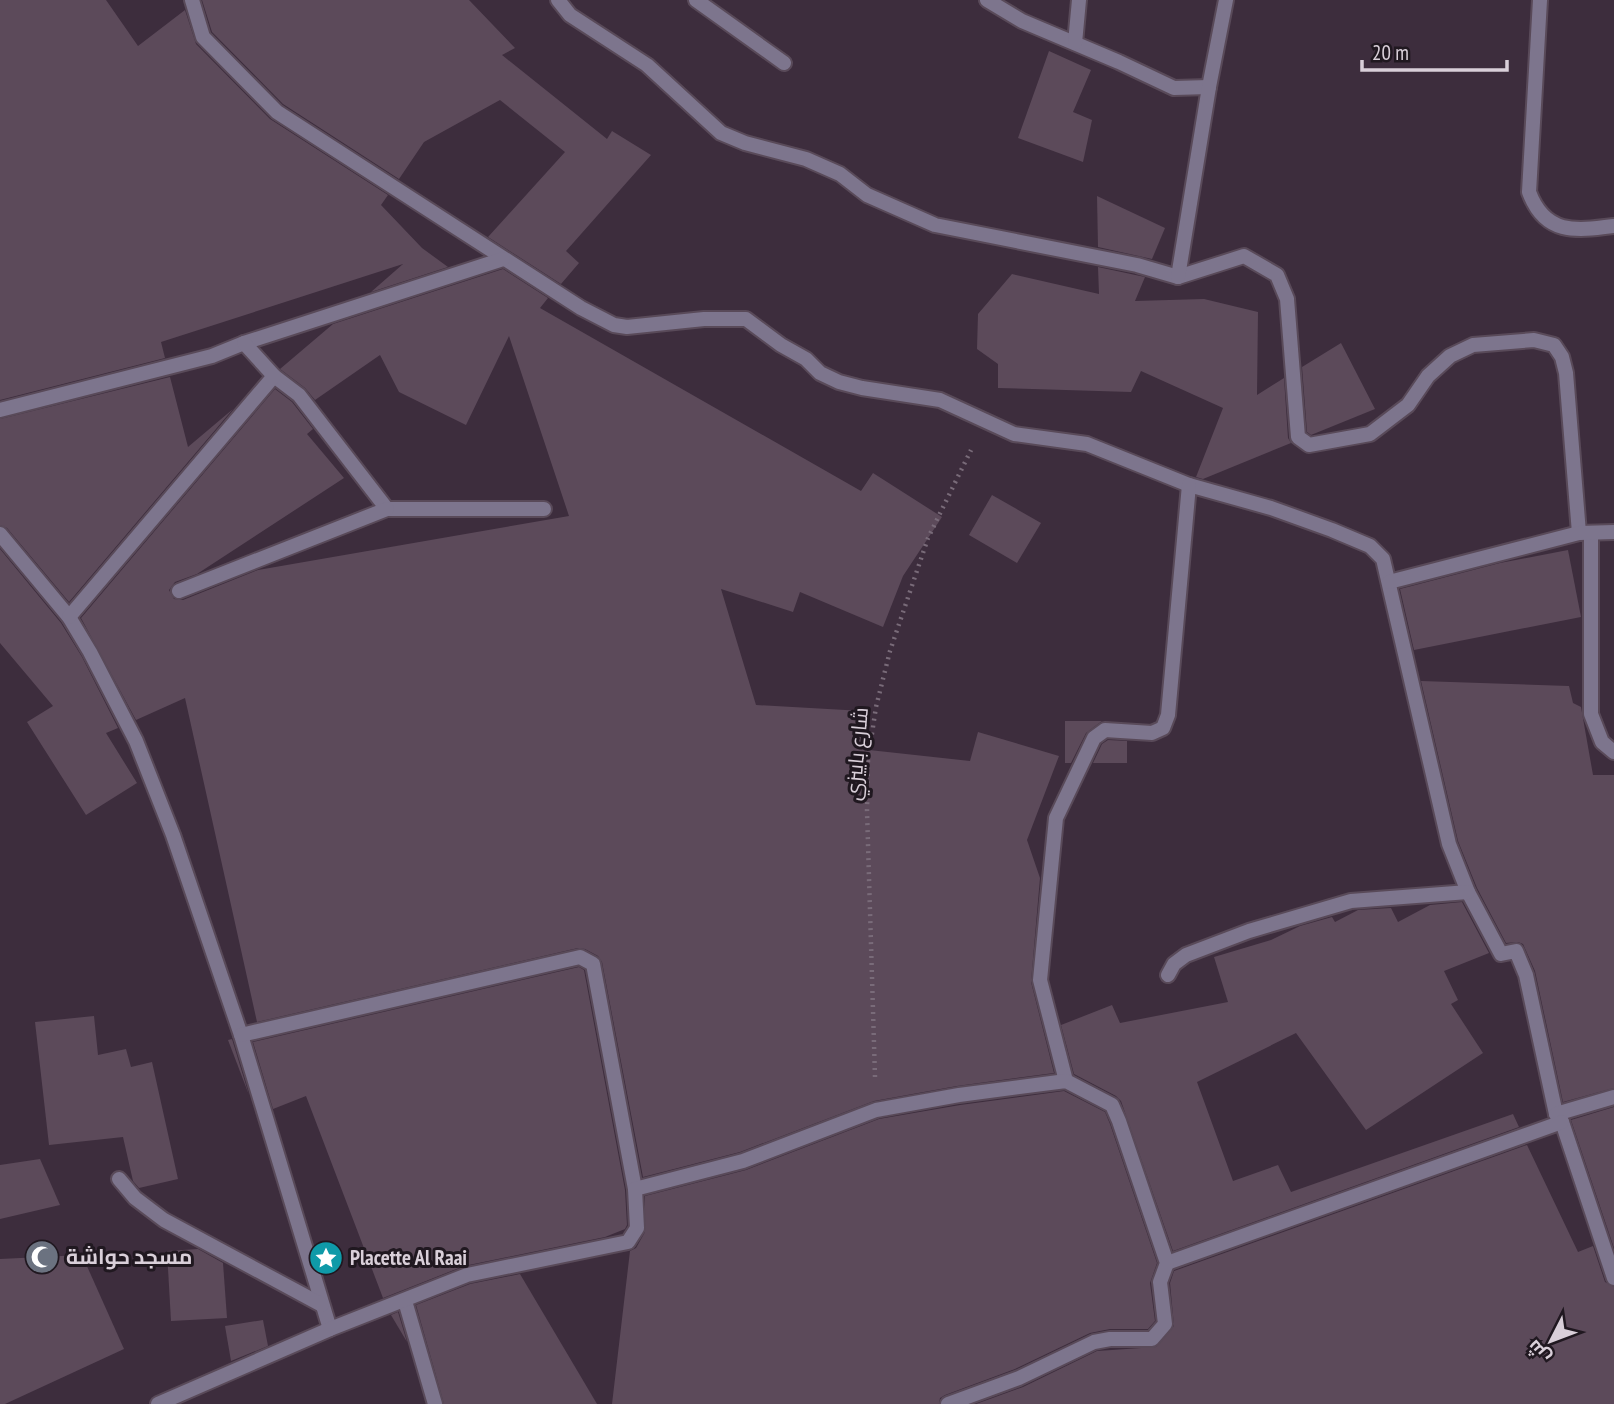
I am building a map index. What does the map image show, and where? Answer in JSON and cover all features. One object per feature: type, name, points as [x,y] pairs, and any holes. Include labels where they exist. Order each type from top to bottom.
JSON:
[{"type":"street","points":[[192,0],[203,37],[277,112],[503,259],[581,308],[614,325],[627,327],[714,319],[746,319],[781,345],[806,359],[820,373],[839,382],[940,400],[1014,435],[1087,444],[1189,485],[1271,508],[1370,546],[1383,559],[1449,845],[1468,892],[1501,954],[1516,951],[1526,975],[1559,1118],[1614,1278]]},
{"type":"street","points":[[558,0],[570,15],[646,65],[721,133],[745,143],[806,159],[840,174],[867,195],[935,225],[1125,262],[1178,277],[1244,256],[1277,275],[1287,299],[1298,437],[1308,445],[1370,434],[1408,405],[1428,376],[1450,356],[1473,345],[1534,340],[1553,345],[1562,357],[1566,373],[1585,534],[1591,714],[1602,742],[1614,752]]},
{"type":"street","points":[[696,0],[784,63]]},
{"type":"street","points":[[988,0],[1022,21],[1174,88],[1209,87]]},
{"type":"street","points":[[1075,43],[1079,0]]},
{"type":"street","points":[[1178,277],[1226,0]]},
{"type":"street","points":[[1540,0],[1529,192],[1534,205],[1544,218],[1557,226],[1571,230],[1614,226]]},
{"type":"street","points":[[0,410],[212,356],[244,343],[503,259]]},
{"type":"street","points":[[244,343],[274,376],[299,395],[387,509]]},
{"type":"street","points":[[69,617],[274,376]]},
{"type":"street","points":[[1066,1081],[1040,980],[1056,818],[1094,738],[1105,730],[1152,733],[1163,728],[1168,715],[1189,485]]},
{"type":"street","points":[[179,590],[387,509],[544,509]]},
{"type":"street","points":[[1389,582],[1585,534],[1614,532]]},
{"type":"street","points":[[0,534],[69,617],[135,741],[173,835],[241,1035],[330,1329]]},
{"type":"street","points":[[1168,975],[1174,964],[1197,950],[1249,931],[1351,901],[1468,892]]},
{"type":"street","points":[[158,1404],[330,1329],[467,1275],[628,1242],[637,1228],[635,1189],[593,964],[580,957],[241,1035]]},
{"type":"street","points":[[635,1189],[743,1161],[876,1110],[959,1095],[1066,1081],[1112,1105],[1167,1263],[1160,1282],[1165,1324],[1152,1339],[1110,1339],[1094,1342],[1019,1378],[948,1404]]},
{"type":"street","points":[[1167,1263],[1614,1097]]},
{"type":"street","points":[[119,1178],[135,1198],[164,1220],[322,1305]]},
{"type":"street","points":[[405,1301],[435,1404]]},
{"type":"path","name":"شارع باييزي","points":[[876,1110],[867,811],[868,760],[876,707],[890,651],[928,538],[985,421]]},
{"type":"building","points":[[0,0],[106,0],[138,46],[185,10],[196,44],[270,119],[388,195],[381,205],[422,248],[448,267],[371,292],[403,264],[161,342],[165,358],[0,400]]},
{"type":"building","points":[[202,0],[469,0],[515,48],[502,55],[607,139],[612,131],[651,155],[566,251],[579,263],[561,284],[488,237],[565,152],[500,100],[424,142],[399,179],[283,104],[212,32]]},
{"type":"building","points":[[1049,51],[1091,70],[1073,112],[1092,120],[1083,162],[1018,138]]},
{"type":"building","points":[[1097,196],[1165,228],[1152,259],[1098,247]]},
{"type":"building","points":[[1098,267],[1145,277],[1135,301],[1204,299],[1258,312],[1257,395],[1284,378],[1288,438],[1291,443],[1203,479],[1196,477],[1223,408],[1141,371],[1131,392],[998,388],[998,364],[977,349],[978,314],[1012,274],[1099,294]]},
{"type":"building","points":[[503,269],[548,298],[540,308],[861,491],[873,473],[942,517],[903,576],[883,627],[800,592],[793,612],[721,589],[756,705],[863,711],[860,749],[970,761],[978,732],[1059,756],[1027,840],[1040,878],[1031,982],[1054,1073],[874,1101],[740,1152],[643,1177],[602,962],[598,956],[585,949],[578,948],[257,1022],[185,698],[136,720],[81,618],[275,389],[292,402],[313,429],[307,434],[344,478],[197,574],[175,582],[169,590],[174,599],[183,600],[258,570],[569,516],[509,336],[466,425],[399,392],[380,355],[315,400],[305,388],[280,369],[333,324]]},
{"type":"building","points":[[1341,343],[1375,409],[1311,435],[1307,432],[1302,367]]},
{"type":"building","points":[[170,377],[188,447],[233,409],[69,602],[7,528],[0,525],[0,419]]},
{"type":"building","points":[[992,495],[1041,523],[1017,563],[969,535]]},
{"type":"building","points":[[0,549],[61,623],[82,657],[118,728],[106,733],[137,783],[86,815],[27,722],[53,706],[0,643]]},
{"type":"building","points":[[1568,550],[1581,617],[1414,650],[1400,589],[1500,563]]},
{"type":"building","points":[[1421,681],[1569,686],[1573,703],[1581,707],[1593,775],[1614,775],[1614,1088],[1563,1102],[1535,971],[1523,944],[1506,943],[1477,888],[1458,841]]},
{"type":"building","points":[[1065,721],[1102,721],[1086,733],[1071,763],[1065,763]]},
{"type":"building","points":[[1108,740],[1127,741],[1127,763],[1093,763],[1102,744]]},
{"type":"building","points":[[1462,902],[1489,953],[1444,971],[1458,1000],[1451,1004],[1483,1053],[1366,1130],[1296,1033],[1197,1082],[1233,1181],[1278,1165],[1291,1192],[1513,1114],[1519,1127],[1173,1251],[1121,1101],[1074,1074],[1061,1025],[1112,1005],[1120,1023],[1228,1002],[1214,957],[1271,940],[1300,926],[1332,917],[1335,922],[1358,910],[1391,908],[1398,922],[1430,905]]},
{"type":"building","points":[[579,967],[584,970],[625,1190],[625,1229],[605,1237],[464,1266],[383,1298],[306,1096],[273,1109],[253,1042]]},
{"type":"building","points":[[94,1016],[98,1055],[126,1049],[131,1067],[152,1062],[178,1179],[139,1188],[133,1181],[123,1137],[49,1145],[35,1022]]},
{"type":"building","points":[[232,1039],[249,1095],[228,1040]]},
{"type":"building","points":[[1064,1091],[1105,1112],[1110,1124],[1157,1263],[1150,1283],[1155,1321],[1148,1329],[1110,1329],[1090,1333],[1015,1369],[945,1395],[940,1398],[939,1404],[612,1404],[630,1251],[636,1248],[645,1232],[645,1196],[746,1170],[879,1119]]},
{"type":"building","points":[[1614,1107],[1614,1248],[1571,1120]]},
{"type":"building","points":[[1527,1145],[1578,1252],[1593,1246],[1605,1282],[1614,1287],[1614,1404],[976,1404],[1023,1387],[1097,1351],[1156,1347],[1174,1326],[1170,1283],[1174,1271]]},
{"type":"building","points":[[40,1159],[60,1205],[0,1219],[0,1165]]},
{"type":"building","points":[[198,1249],[223,1263],[227,1318],[171,1321],[167,1251]]},
{"type":"building","name":"مسجد حواشة","points":[[82,1255],[124,1349],[0,1404],[0,1259]]},
{"type":"building","points":[[520,1274],[597,1404],[444,1404],[416,1305],[470,1284]]},
{"type":"building","points":[[398,1312],[407,1342],[391,1315]]},
{"type":"building","points":[[263,1320],[268,1346],[231,1361],[225,1326]]},
{"type":"place","name":"مسجد حواشة","points":[[42,1257]]},
{"type":"place","name":"Placette Al Raai","points":[[326,1258]]}]
